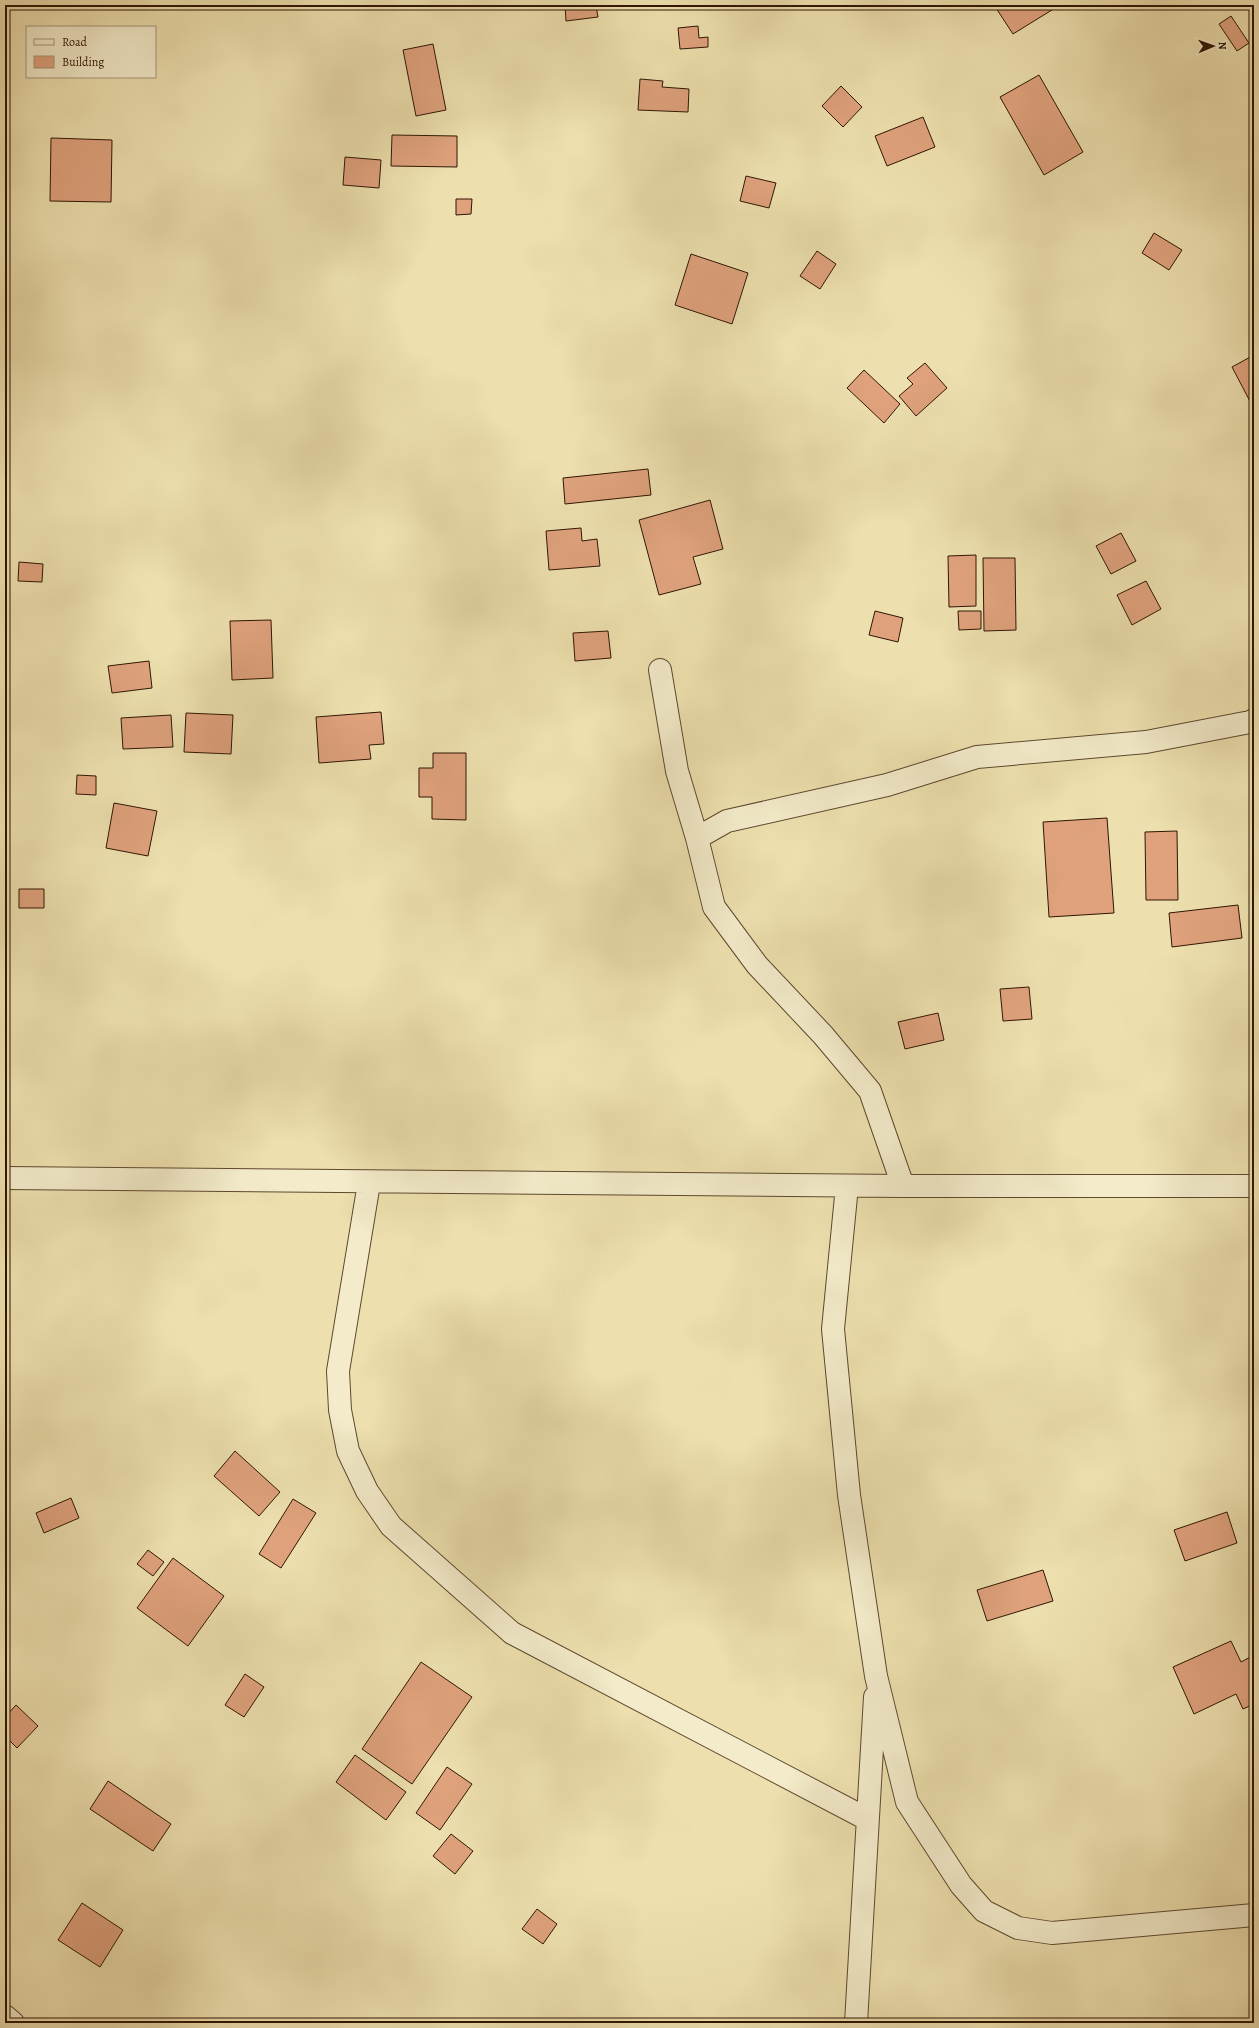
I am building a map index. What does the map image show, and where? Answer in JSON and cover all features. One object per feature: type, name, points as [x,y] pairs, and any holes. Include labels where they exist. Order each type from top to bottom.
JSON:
[{"type":"street","points":[[660,670],[677,771],[697,838],[714,907],[757,965],[823,1035],[870,1091],[903,1186]]},
{"type":"street","points":[[697,838],[727,821],[887,785],[977,757],[1146,742],[1254,720]]},
{"type":"street","points":[[5,1178],[369,1183],[847,1186],[1254,1186]]},
{"type":"street","points":[[369,1183],[338,1371],[340,1410],[348,1451],[367,1491],[391,1526],[512,1633],[867,1819]]},
{"type":"street","points":[[847,1186],[834,1329],[849,1495],[876,1676],[907,1802],[961,1885],[984,1911],[1018,1928],[1052,1933],[1254,1915]]},
{"type":"street","points":[[856,2023],[876,1676]]},
{"type":"street","points":[[5,2016],[13,2023]]},
{"type":"building","points":[[565,5],[596,5],[598,17],[566,21]]},
{"type":"building","points":[[994,5],[1060,5],[1013,34]]},
{"type":"building","points":[[1231,16],[1249,43],[1237,51],[1219,24]]},
{"type":"building","points":[[698,26],[699,38],[708,37],[708,47],[680,49],[678,28]]},
{"type":"building","points":[[433,44],[446,110],[416,116],[403,50]]},
{"type":"building","points":[[1039,75],[1083,152],[1044,175],[1000,97]]},
{"type":"building","points":[[640,79],[663,81],[662,87],[689,89],[688,112],[638,110]]},
{"type":"building","points":[[841,86],[862,107],[843,127],[822,106]]},
{"type":"building","points":[[923,117],[935,147],[887,166],[875,136]]},
{"type":"building","points":[[392,135],[457,136],[457,167],[391,166]]},
{"type":"building","points":[[51,138],[112,140],[111,202],[50,201]]},
{"type":"building","points":[[345,157],[381,160],[379,188],[343,185]]},
{"type":"building","points":[[746,176],[776,183],[769,208],[740,201]]},
{"type":"building","points":[[456,199],[472,199],[471,214],[456,215]]},
{"type":"building","points":[[1154,233],[1182,250],[1169,270],[1142,253]]},
{"type":"building","points":[[817,251],[836,264],[820,289],[800,276]]},
{"type":"building","points":[[691,254],[748,273],[732,324],[675,305]]},
{"type":"building","points":[[1254,355],[1254,409],[1232,367]]},
{"type":"building","points":[[925,363],[947,388],[916,416],[899,396],[913,384],[907,378]]},
{"type":"building","points":[[864,370],[900,404],[884,423],[847,388]]},
{"type":"building","points":[[648,469],[651,495],[565,504],[563,478]]},
{"type":"building","points":[[710,500],[723,549],[693,557],[701,584],[659,595],[639,520]]},
{"type":"building","points":[[581,528],[582,541],[597,539],[600,566],[549,570],[546,531]]},
{"type":"building","points":[[1121,533],[1136,561],[1111,574],[1096,546]]},
{"type":"building","points":[[976,555],[976,606],[949,607],[948,556]]},
{"type":"building","points":[[983,558],[1015,558],[1016,630],[984,631]]},
{"type":"building","points":[[19,562],[43,564],[42,582],[18,581]]},
{"type":"building","points":[[1146,581],[1161,609],[1132,625],[1117,595]]},
{"type":"building","points":[[875,611],[903,618],[898,642],[869,635]]},
{"type":"building","points":[[958,611],[981,611],[981,629],[959,630]]},
{"type":"building","points":[[271,620],[273,678],[232,680],[230,621]]},
{"type":"building","points":[[608,631],[611,658],[575,661],[573,633]]},
{"type":"building","points":[[149,661],[152,688],[112,693],[108,666]]},
{"type":"building","points":[[381,712],[384,744],[369,745],[371,759],[319,763],[316,717]]},
{"type":"building","points":[[186,713],[233,715],[231,754],[184,752]]},
{"type":"building","points":[[171,715],[173,747],[123,749],[121,718]]},
{"type":"building","points":[[433,753],[466,753],[466,820],[432,819],[432,797],[419,797],[419,768],[433,768]]},
{"type":"building","points":[[77,775],[96,776],[96,795],[76,794]]},
{"type":"building","points":[[114,803],[157,811],[148,856],[106,848]]},
{"type":"building","points":[[1107,818],[1114,913],[1049,917],[1043,822]]},
{"type":"building","points":[[1177,831],[1178,900],[1146,900],[1145,832]]},
{"type":"building","points":[[19,889],[44,889],[44,908],[19,908]]},
{"type":"building","points":[[1238,905],[1242,938],[1172,947],[1169,913]]},
{"type":"building","points":[[1029,987],[1032,1019],[1003,1021],[1000,989]]},
{"type":"building","points":[[938,1013],[944,1040],[905,1049],[898,1022]]},
{"type":"building","points":[[235,1451],[280,1492],[259,1516],[214,1476]]},
{"type":"building","points":[[71,1498],[79,1518],[44,1533],[36,1513]]},
{"type":"building","points":[[293,1499],[316,1513],[281,1568],[259,1554]]},
{"type":"building","points":[[1227,1512],[1237,1543],[1185,1561],[1174,1530]]},
{"type":"building","points":[[148,1550],[164,1562],[153,1576],[137,1564]]},
{"type":"building","points":[[173,1558],[224,1596],[188,1646],[137,1608]]},
{"type":"building","points":[[1043,1570],[1053,1601],[987,1621],[977,1590]]},
{"type":"building","points":[[1231,1641],[1241,1662],[1254,1655],[1254,1704],[1243,1709],[1236,1694],[1194,1714],[1173,1667]]},
{"type":"building","points":[[421,1662],[472,1697],[412,1784],[362,1749]]},
{"type":"building","points":[[245,1674],[264,1687],[244,1717],[225,1705]]},
{"type":"building","points":[[16,1705],[38,1726],[17,1748],[5,1736],[5,1717]]},
{"type":"building","points":[[355,1755],[406,1792],[386,1820],[336,1782]]},
{"type":"building","points":[[447,1767],[472,1784],[440,1830],[416,1813]]},
{"type":"building","points":[[108,1781],[171,1824],[153,1851],[90,1809]]},
{"type":"building","points":[[451,1834],[473,1851],[455,1874],[433,1856]]},
{"type":"building","points":[[82,1903],[123,1930],[100,1967],[58,1940]]},
{"type":"building","points":[[537,1909],[557,1924],[543,1944],[522,1929]]}]
